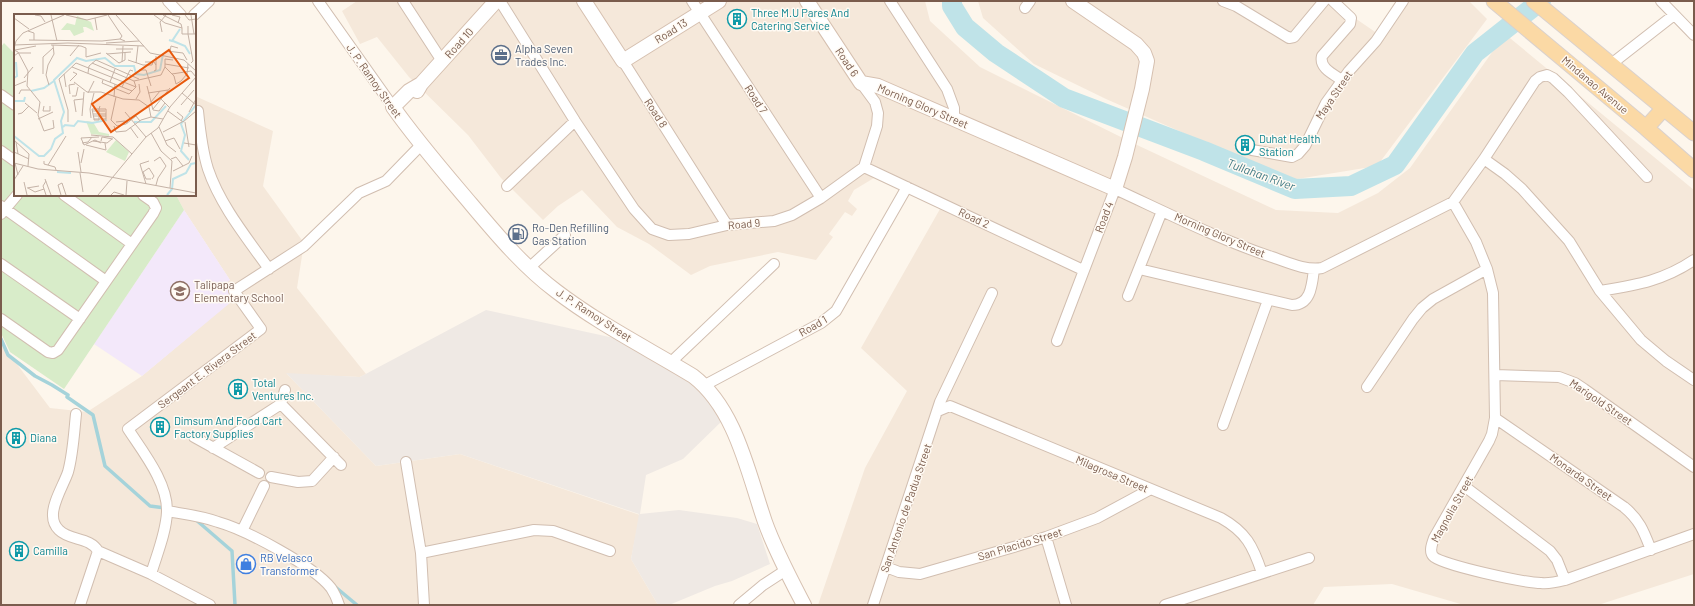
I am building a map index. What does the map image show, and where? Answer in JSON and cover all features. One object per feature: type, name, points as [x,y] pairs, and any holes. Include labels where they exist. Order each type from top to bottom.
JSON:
[{"type":"main road","name":"Mindanao Avenue","points":[[1494,1],[1694,170]]},
{"type":"main road","points":[[1534,1],[1694,133]]},
{"type":"main road","points":[[1646,128],[1664,108]]},
{"type":"street","points":[[168,1],[180,14]]},
{"type":"street","points":[[195,14],[209,1]]},
{"type":"street","name":"J. P. Ramoy Street","points":[[318,1],[420,145],[496,234],[529,268],[575,306],[670,363],[705,386],[718,401],[734,433],[765,523],[786,570],[804,605]]},
{"type":"street","points":[[403,1],[442,61]]},
{"type":"street","name":"Road 10","points":[[395,111],[409,91],[421,84],[496,1]]},
{"type":"street","name":"Road 9","points":[[500,1],[575,121],[634,209],[652,230],[669,235],[689,234],[727,225],[774,221],[792,215],[821,198],[864,167]]},
{"type":"street","name":"Road 8","points":[[584,1],[727,225]]},
{"type":"street","name":"Road 7","points":[[692,1],[821,198]]},
{"type":"street","name":"Road 13","points":[[623,61],[719,1]]},
{"type":"street","name":"Road 6","points":[[807,1],[862,83]]},
{"type":"street","points":[[890,1],[946,89],[954,108],[954,118]]},
{"type":"street","name":"Road 4","points":[[1057,341],[1115,189],[1125,157],[1142,89],[1147,61],[1144,52],[1136,44],[1074,1]]},
{"type":"street","points":[[1223,1],[1236,6],[1289,38],[1294,37],[1324,1]]},
{"type":"street","points":[[1333,1],[1351,18],[1350,24],[1322,56],[1320,61],[1322,66],[1342,80]]},
{"type":"street","name":"Maya Street","points":[[1252,150],[1292,157],[1298,154],[1305,146],[1321,112],[1342,80],[1376,41],[1403,1]]},
{"type":"street","points":[[1661,1],[1674,15],[1692,28]]},
{"type":"street","points":[[1610,65],[1674,15]]},
{"type":"street","points":[[1139,269],[1292,306],[1304,302],[1311,290],[1314,269],[1322,268],[1453,202],[1484,159],[1535,82],[1540,77],[1547,75],[1553,78],[1568,92],[1647,177]]},
{"type":"street","points":[[862,83],[875,102],[878,113],[877,126],[864,167]]},
{"type":"street","name":"Morning Glory Street","points":[[862,83],[878,86],[954,118],[1246,248],[1314,269]]},
{"type":"street","points":[[1,95],[14,104]]},
{"type":"street","points":[[198,111],[200,137],[209,170],[230,212],[269,269]]},
{"type":"street","points":[[507,186],[575,121]]},
{"type":"street","name":"Sergeant E. Rivera Street","points":[[151,574],[159,550],[167,511],[158,476],[128,429],[261,329],[234,291],[304,246],[359,194],[386,181],[420,145]]},
{"type":"street","points":[[1,151],[14,159]]},
{"type":"street","points":[[1484,159],[1518,185],[1570,242],[1600,291],[1641,340],[1666,361],[1694,380]]},
{"type":"street","name":"Road 2","points":[[864,167],[1084,270]]},
{"type":"street","name":"Road 1","points":[[705,386],[821,323],[836,311],[907,187]]},
{"type":"street","points":[[15,196],[2,210],[106,281]]},
{"type":"street","points":[[65,196],[132,244]]},
{"type":"street","points":[[1,319],[48,352],[53,353],[58,350],[153,214],[156,208],[153,202],[144,196]]},
{"type":"street","name":"Magnolia Street","points":[[1453,202],[1476,242],[1487,270],[1493,293],[1495,418],[1489,441],[1434,538],[1431,551],[1433,556],[1450,564],[1532,582],[1549,583],[1565,580],[1694,534]]},
{"type":"street","points":[[1128,296],[1162,211]]},
{"type":"street","points":[[529,268],[565,235]]},
{"type":"street","points":[[1600,291],[1658,280],[1672,274],[1694,260]]},
{"type":"street","points":[[1,264],[80,319]]},
{"type":"street","points":[[670,363],[774,264]]},
{"type":"street","points":[[1368,387],[1413,319],[1422,308],[1433,299],[1487,270]]},
{"type":"street","name":"San Antonio de Padua Street","points":[[873,605],[940,402],[992,293]]},
{"type":"street","points":[[1223,425],[1268,300]]},
{"type":"street","name":"Marigold Street","points":[[1494,375],[1559,377],[1571,381],[1694,467]]},
{"type":"street","points":[[213,448],[281,404],[285,390]]},
{"type":"street","points":[[281,404],[341,465]]},
{"type":"street","name":"Milagrosa Street","points":[[938,411],[950,406],[1149,490],[1196,508],[1234,526],[1250,543],[1255,552],[1262,573]]},
{"type":"street","points":[[76,414],[71,458],[53,515],[55,524],[59,530],[94,545],[98,551],[151,574],[210,605]]},
{"type":"street","name":"Monarda Street","points":[[1495,418],[1629,511],[1641,525],[1651,550]]},
{"type":"street","points":[[194,437],[259,473],[266,472],[271,477],[298,482],[312,481],[334,457]]},
{"type":"street","points":[[406,462],[420,553],[424,605]]},
{"type":"street","points":[[259,473],[257,478],[262,485]]},
{"type":"street","points":[[262,485],[269,485],[271,477]]},
{"type":"street","points":[[240,530],[262,485]]},
{"type":"street","points":[[1464,486],[1550,550],[1557,560],[1565,580]]},
{"type":"street","name":"San Placido Street","points":[[886,567],[899,572],[920,574],[1046,537],[1097,518],[1149,490]]},
{"type":"street","points":[[167,511],[212,520],[240,530],[290,557],[322,579],[336,596],[339,605]]},
{"type":"street","points":[[420,553],[534,530],[553,531],[610,551]]},
{"type":"street","points":[[1046,537],[1066,605]]},
{"type":"street","points":[[80,605],[98,551]]},
{"type":"street","points":[[1164,605],[1309,558]]},
{"type":"street","points":[[739,605],[763,585],[786,570]]},
{"type":"shaded area","points":[[357,1],[925,1],[930,21],[980,67],[1137,145],[1276,210],[1338,213],[1378,193],[1410,168],[1505,34],[1694,190],[1694,574],[1598,605],[1464,605],[1392,584],[1324,587],[1313,605],[818,605],[865,468],[907,391],[861,348],[940,209],[874,178],[854,190],[848,201],[857,209],[852,216],[845,212],[829,234],[833,237],[816,260],[778,252],[710,266],[691,275],[649,244],[617,227],[582,190],[558,206],[543,220],[501,178],[468,135],[409,77],[377,37],[360,44],[342,11]]},
{"type":"shaded area","points":[[978,1],[1330,1],[1384,38],[1410,1],[1469,1],[1487,19],[1377,166],[1291,180],[1106,99],[1034,64],[983,18]]},
{"type":"shaded area","points":[[196,96],[273,131],[263,186],[304,243],[297,288],[366,374],[360,377],[287,374],[376,466],[460,454],[640,515],[631,559],[658,605],[1,605],[1,343],[50,408],[87,412],[142,376],[235,298],[224,284],[230,280],[184,210],[177,196],[196,196]]},
{"type":"shaded area","name":"Talipapa Elementary School","points":[[184,210],[230,280],[225,284],[236,298],[142,376],[94,344]]},
{"type":"shaded area","points":[[486,310],[614,338],[701,389],[723,420],[683,459],[646,475],[640,514],[679,510],[737,518],[757,524],[770,564],[732,581],[715,586],[669,605],[658,605],[631,559],[639,514],[460,454],[376,466],[286,373],[360,377]]},
{"type":"green space","points":[[4,43],[14,53],[14,196],[177,196],[184,210],[64,389],[10,352],[1,333],[1,47]]},
{"type":"waterway","name":"Tullahan River","points":[[952,1],[952,6],[965,27],[996,53],[1064,98],[1204,151],[1295,189],[1351,186],[1395,165],[1475,53],[1541,1]]},
{"type":"waterway","points":[[1,339],[8,355],[35,376],[68,395]]},
{"type":"waterway","points":[[67,397],[93,415],[105,466],[150,506],[165,508]]},
{"type":"waterway","points":[[195,519],[232,551],[235,605]]},
{"type":"waterway","points":[[333,585],[357,605]]},
{"type":"place","name":"Three M.U Pares And Catering Service","points":[[737,19]]},
{"type":"place","name":"Alpha Seven Trades Inc.","points":[[501,55]]},
{"type":"place","name":"Duhat Health Station","points":[[1245,145]]},
{"type":"place","name":"Ro-Den Refilling Gas Station","points":[[518,234]]},
{"type":"place","name":"Talipapa Elementary School","points":[[180,291]]},
{"type":"place","name":"Total Ventures Inc.","points":[[238,389]]},
{"type":"place","name":"Dimsum And Food Cart Factory Supplies","points":[[160,427]]},
{"type":"place","name":"Diana","points":[[16,438]]},
{"type":"place","name":"Camilla","points":[[19,551]]},
{"type":"place","name":"RB Velasco Transformer","points":[[246,564]]}]
